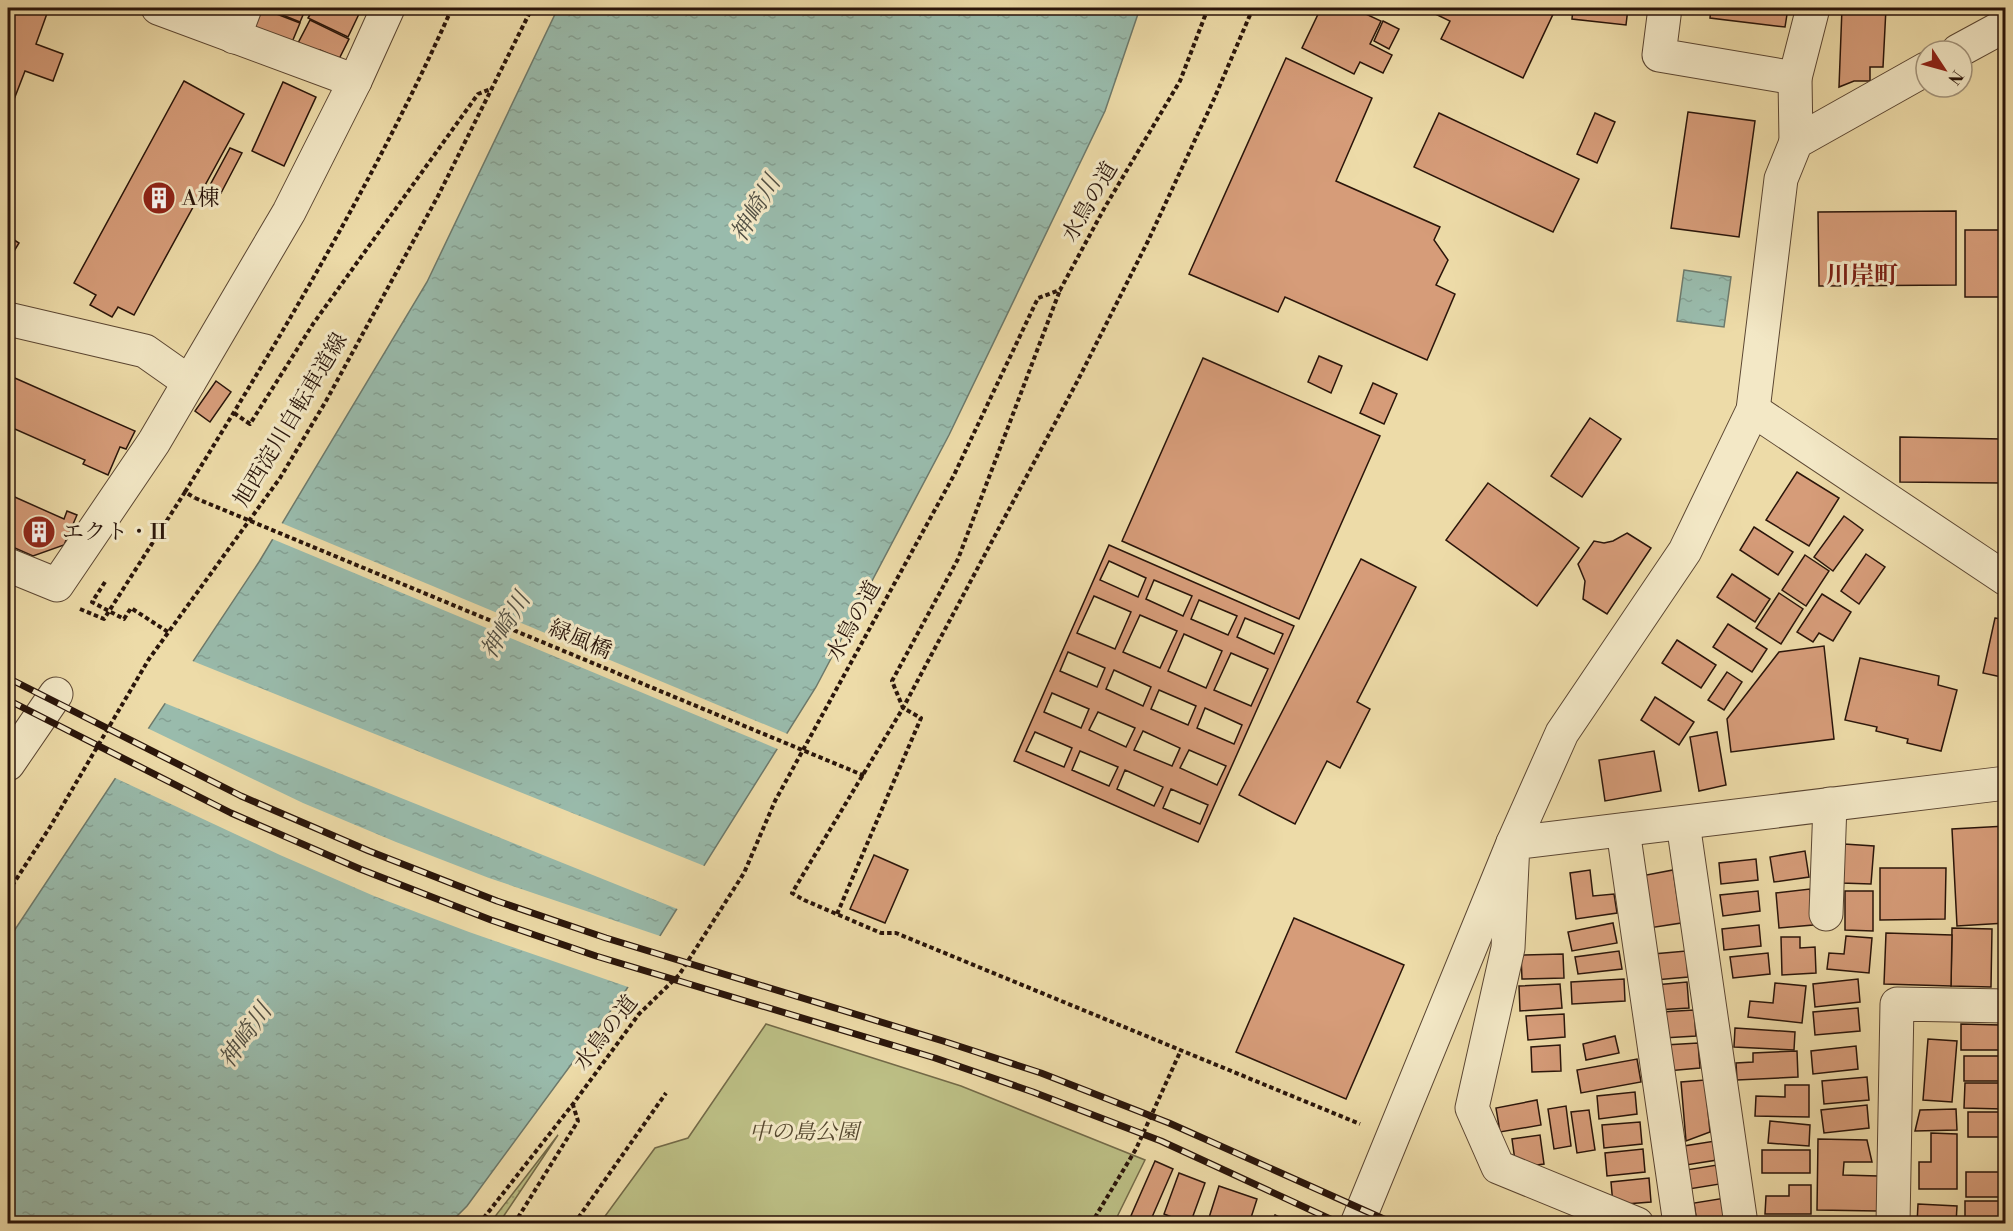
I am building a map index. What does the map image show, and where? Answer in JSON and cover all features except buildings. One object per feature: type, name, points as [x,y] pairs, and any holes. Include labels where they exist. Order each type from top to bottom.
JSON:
[{"type":"street","points":[[158,8],[239,22],[355,81]]},
{"type":"street","points":[[8,565],[57,585],[154,442],[289,212],[355,81],[388,8]]},
{"type":"street","points":[[1665,8],[1659,55],[1795,78]]},
{"type":"street","points":[[1357,1224],[1513,843],[1562,733],[1685,551],[1753,410],[1781,179],[1796,142],[1795,78],[1813,8]]},
{"type":"street","points":[[1974,42],[2006,25]]},
{"type":"street","points":[[1796,142],[1914,76]]},
{"type":"street","points":[[8,319],[145,351],[189,382]]},
{"type":"street","points":[[1753,410],[2004,574]]},
{"type":"street","points":[[8,764],[56,694]]},
{"type":"street","points":[[1513,843],[2006,783]]},
{"type":"street","points":[[1826,914],[1830,804]]},
{"type":"street","points":[[1683,823],[1741,1224]]},
{"type":"street","points":[[1623,830],[1680,1224]]},
{"type":"street","points":[[1513,843],[1508,948],[1472,1108],[1498,1167],[1637,1224]]},
{"type":"street","points":[[1893,1224],[1897,1004],[2006,1006]]},
{"type":"path","points":[[96,615],[104,619],[234,413],[327,253],[419,80],[452,8]]},
{"type":"path","name":"旭西淀川自転車道線","points":[[8,892],[51,827],[149,659],[280,478],[326,401],[438,196],[532,8]]},
{"type":"path","name":"水鳥の道","points":[[479,1224],[573,1104],[639,1014],[679,975],[744,873],[775,801],[954,475],[1038,298],[1060,290],[1105,207],[1180,81],[1208,8]]},
{"type":"path","points":[[1253,8],[1214,99],[1143,252],[1073,390],[903,708],[865,776],[792,893],[881,933],[896,933],[1363,1125]]},
{"type":"path","points":[[234,413],[250,424],[313,324],[478,94],[493,87]]},
{"type":"path","points":[[836,914],[921,718],[903,708],[892,681],[958,559],[1060,290]]},
{"type":"path","name":"緑風橋","points":[[185,492],[865,776]]},
{"type":"path","points":[[92,602],[124,619],[131,608],[168,632]]},
{"type":"path","points":[[1091,1224],[1136,1149],[1181,1050]]},
{"type":"path","points":[[574,1224],[666,1093]]},
{"type":"path","points":[[514,1224],[578,1122],[573,1104]]},
{"type":"green space","name":"中の島公園","points":[[766,1024],[961,1086],[1145,1160],[1114,1223],[600,1223],[655,1148],[688,1138]]},
{"type":"green space","points":[[558,1135],[499,1223],[490,1223]]},
{"type":"water","name":"神崎川","points":[[558,8],[1140,8],[1105,111],[949,435],[816,687],[626,990],[467,1206],[449,1224],[8,1224],[8,940],[259,562],[427,282]]},
{"type":"water","points":[[1684,270],[1731,277],[1724,327],[1677,321]]},
{"type":"pier","points":[[279,522],[790,735],[780,750],[270,538]]},
{"type":"pier","points":[[190,660],[707,867],[680,910],[162,702]]},
{"type":"pier","points":[[145,727],[303,803],[396,842],[489,878],[663,937],[631,988],[469,932],[374,896],[113,777]]},
{"type":"railway","points":[[8,678],[241,796],[369,851],[497,901],[606,938],[1041,1073],[1169,1123],[1395,1224]]},
{"type":"railway","points":[[8,700],[231,813],[360,869],[491,920],[596,956],[935,1058],[1033,1092],[1161,1141],[1341,1224]]},
{"type":"place","name":"A棟","points":[[159,198]]},
{"type":"place","name":"エクト・II","points":[[39,532]]},
{"type":"district","name":"川岸町","points":[[1862,276]]}]
